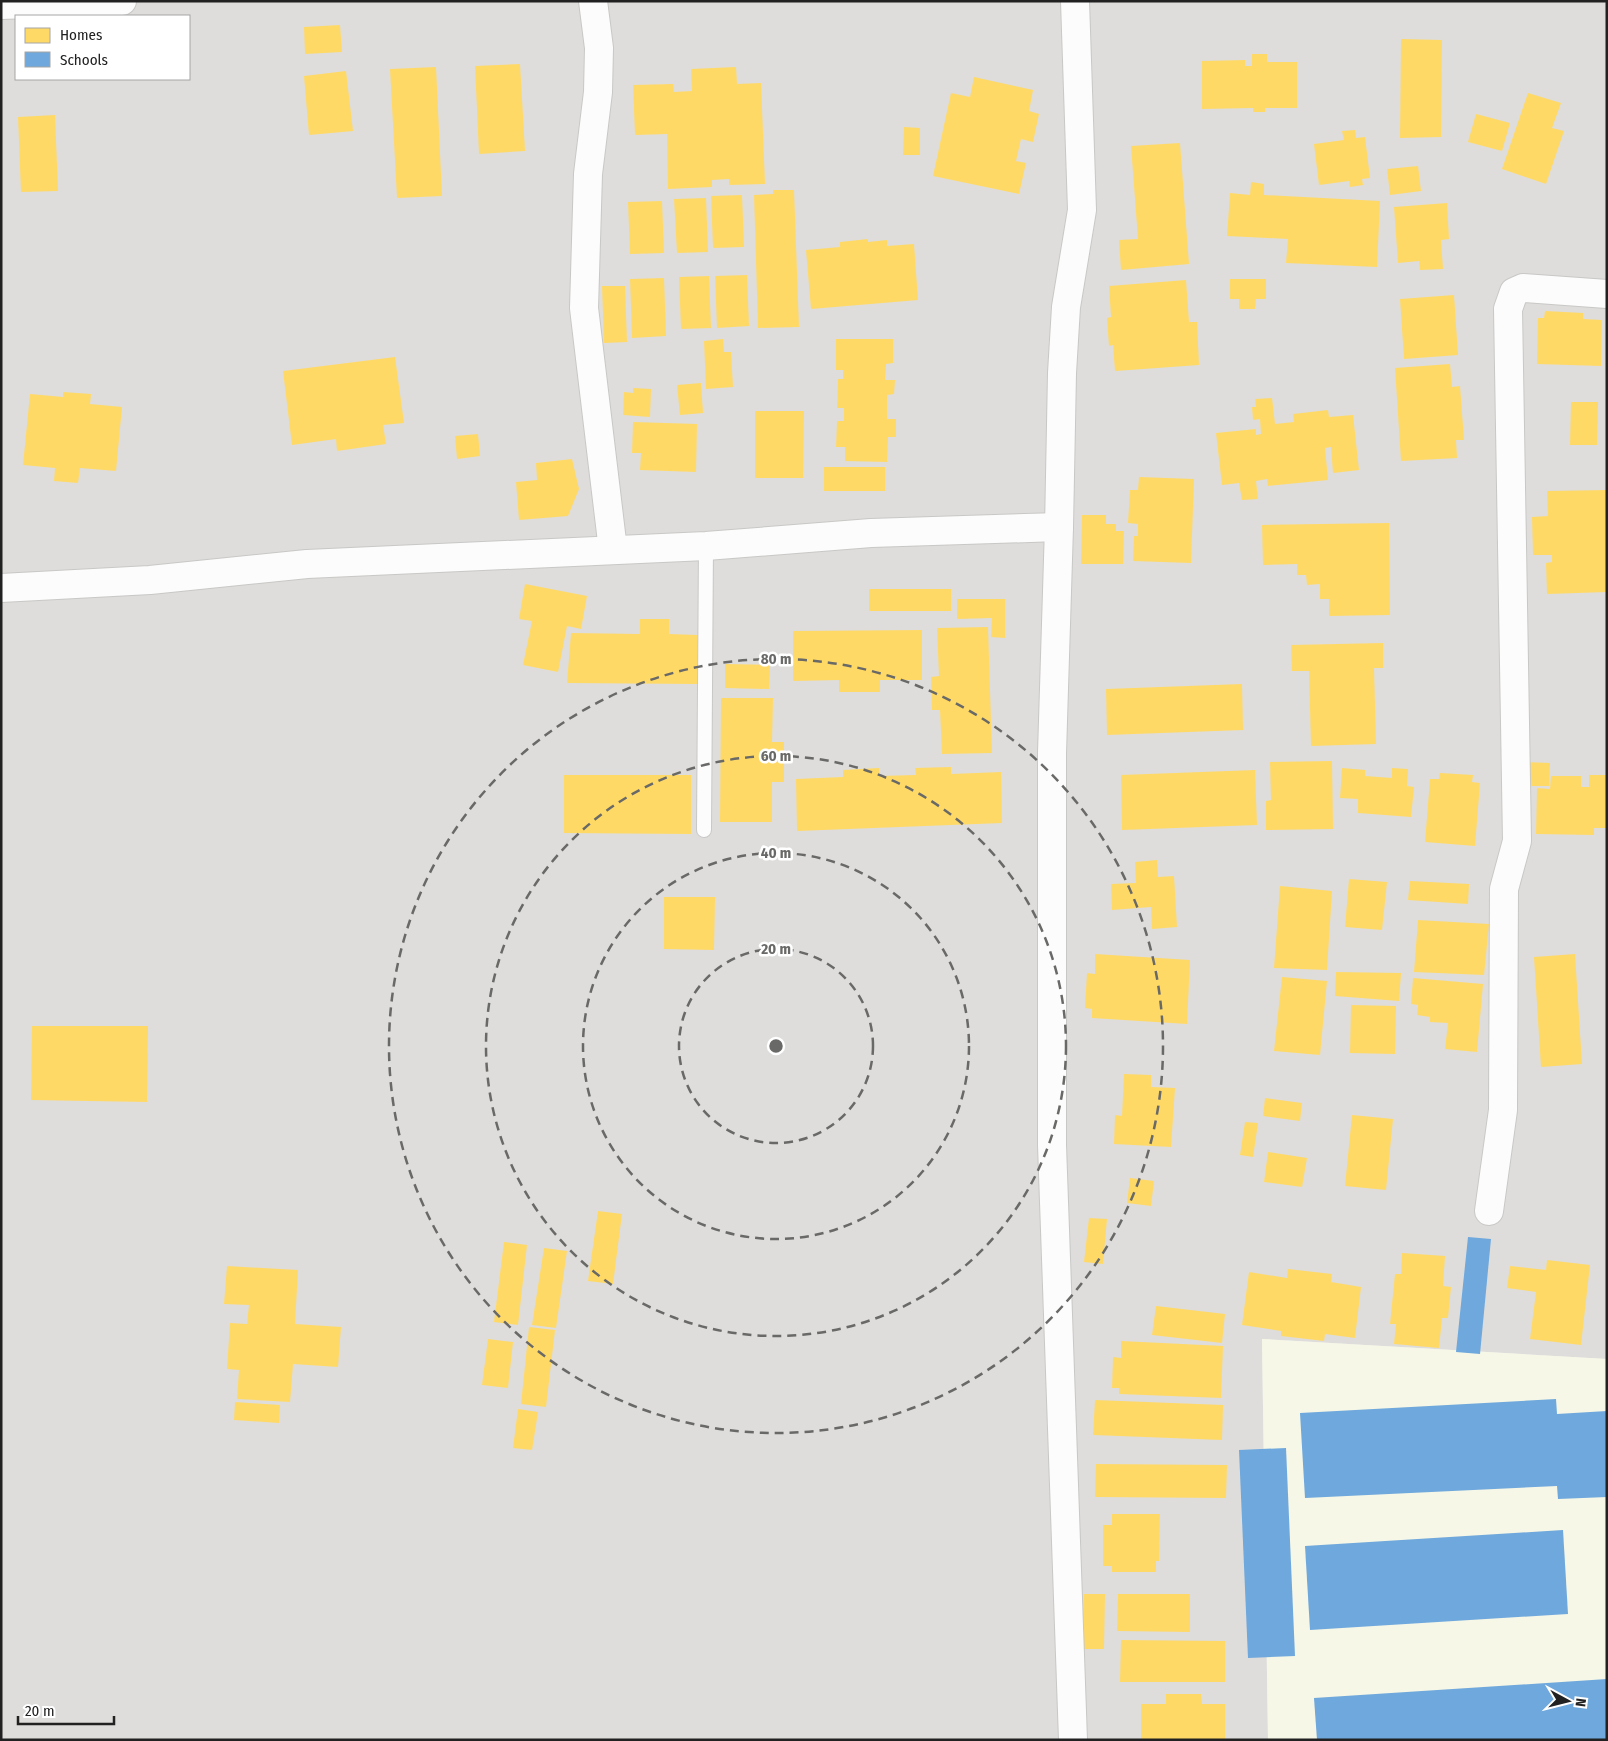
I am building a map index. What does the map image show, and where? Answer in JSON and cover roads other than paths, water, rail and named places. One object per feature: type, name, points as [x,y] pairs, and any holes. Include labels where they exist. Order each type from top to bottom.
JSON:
[{"type":"street","points":[[1,5],[122,1]]},
{"type":"street","points":[[593,1],[600,48],[598,92],[588,174],[584,308],[613,550]]},
{"type":"street","points":[[1073,1740],[1052,1145],[1052,753],[1062,373],[1066,307],[1082,210],[1075,1]]},
{"type":"street","points":[[1489,1211],[1503,1110],[1504,889],[1517,840],[1508,309],[1514,292],[1523,288],[1607,294]]},
{"type":"street","points":[[1,588],[150,580],[307,564],[706,546],[871,533],[1059,527]]},
{"type":"lane","points":[[704,830],[706,546]]}]
